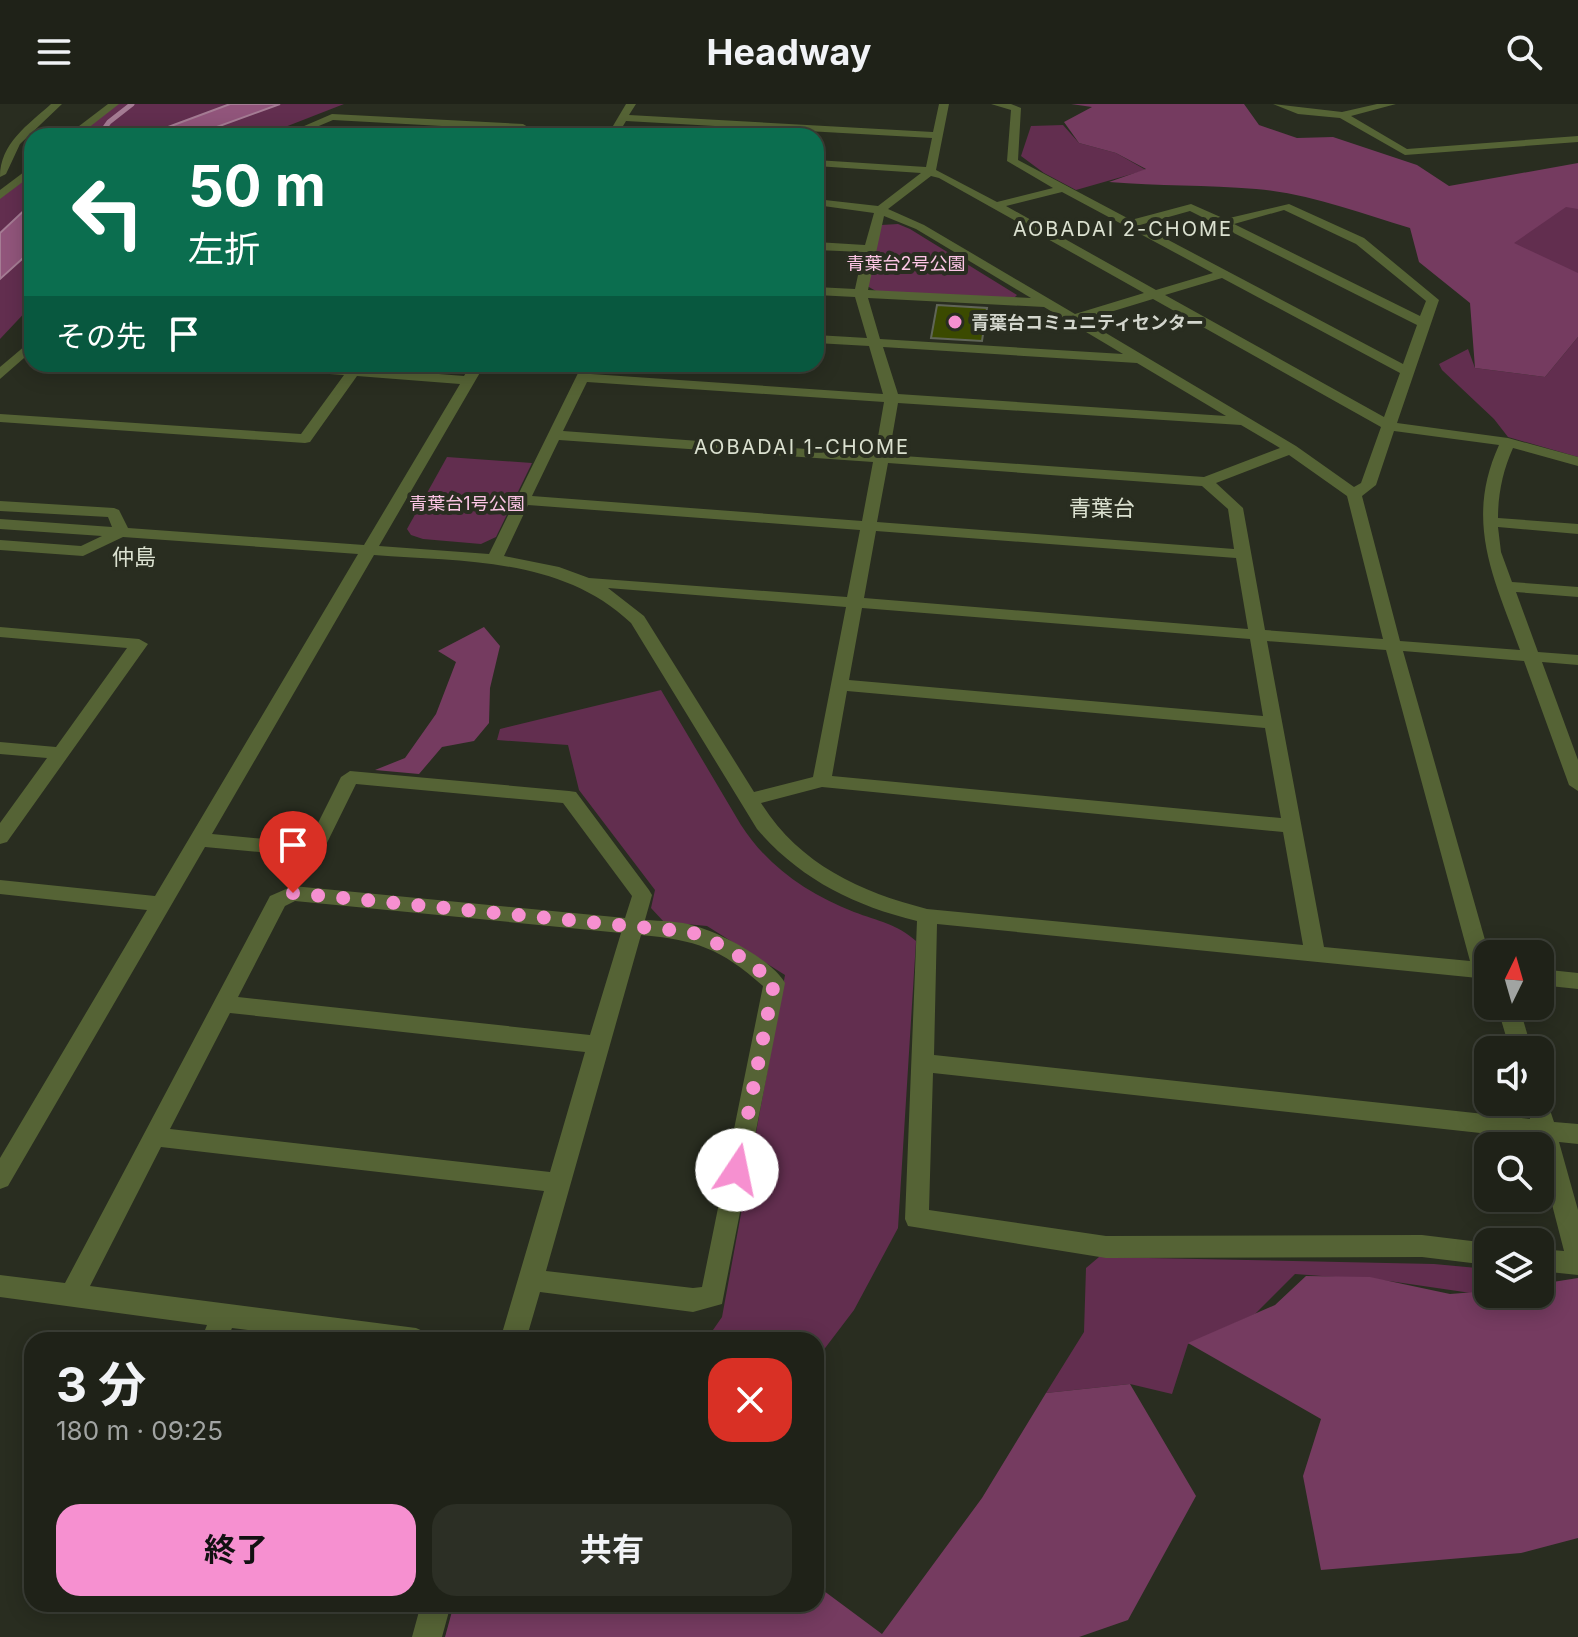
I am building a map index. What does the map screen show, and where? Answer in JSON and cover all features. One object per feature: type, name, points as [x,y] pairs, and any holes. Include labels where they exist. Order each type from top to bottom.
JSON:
[{"type":"street","points":[[31,128],[57,104]]},
{"type":"street","points":[[82,128],[114,104]]},
{"type":"street","points":[[616,128],[631,104]]},
{"type":"street","points":[[822,781],[892,399],[861,293],[880,210],[931,170],[944,104]]},
{"type":"street","points":[[996,104],[1016,108],[1012,161],[1407,371]]},
{"type":"street","points":[[1278,104],[1307,112],[1342,115],[1391,104]]},
{"type":"street","points":[[305,128],[358,108]]},
{"type":"street","points":[[1342,115],[1405,152],[1578,139]]},
{"type":"street","points":[[332,117],[522,128]]},
{"type":"street","points":[[622,118],[707,119],[938,135]]},
{"type":"street","points":[[703,128],[707,119]]},
{"type":"street","points":[[0,174],[15,143],[24,134]]},
{"type":"street","points":[[0,137],[21,137]]},
{"type":"street","points":[[824,163],[931,170],[1390,426],[1508,442],[1578,462]]},
{"type":"street","points":[[0,196],[24,176]]},
{"type":"street","points":[[998,205],[1061,189]]},
{"type":"street","points":[[824,203],[880,210],[920,227],[1291,449],[1354,494],[1477,940]]},
{"type":"street","points":[[1225,223],[1285,206],[1360,241],[1433,300],[1368,485],[1354,494]]},
{"type":"street","points":[[1129,224],[1191,207],[1424,323]]},
{"type":"street","points":[[824,246],[870,249]]},
{"type":"street","points":[[1073,319],[1221,274]]},
{"type":"street","points":[[824,291],[1047,303]]},
{"type":"street","points":[[824,340],[1138,359]]},
{"type":"street","points":[[0,354],[24,348]]},
{"type":"street","points":[[0,375],[24,353]]},
{"type":"street","points":[[0,418],[305,439],[353,372]]},
{"type":"street","points":[[0,1179],[473,372]]},
{"type":"street","points":[[494,559],[586,372]]},
{"type":"street","points":[[597,372],[892,399],[1243,421]]},
{"type":"street","points":[[555,435],[1206,482],[1291,449]]},
{"type":"street","points":[[1508,442],[1494,480],[1489,522],[1493,552],[1530,656],[1571,749],[1578,785]]},
{"type":"street","points":[[1206,482],[1235,508],[1315,955]]},
{"type":"street","points":[[523,500],[1243,554]]},
{"type":"street","points":[[0,506],[114,513],[122,532]]},
{"type":"street","points":[[1489,522],[1578,529]]},
{"type":"street","points":[[0,524],[494,559],[551,567],[589,582],[621,601],[638,620],[782,849],[822,879],[864,899],[927,916],[1474,970]]},
{"type":"street","points":[[0,545],[83,551],[122,532]]},
{"type":"street","points":[[589,582],[1578,660]]},
{"type":"street","points":[[1503,586],[1578,592]]},
{"type":"street","points":[[0,632],[139,644],[0,837]]},
{"type":"street","points":[[839,685],[1274,723]]},
{"type":"street","points":[[0,748],[60,753]]},
{"type":"street","points":[[198,840],[314,850],[350,777],[569,797],[642,895],[515,1332]]},
{"type":"street","points":[[749,800],[822,781],[1293,826]]},
{"type":"street","points":[[0,887],[160,904]]},
{"type":"street","points":[[72,1295],[277,901],[293,893],[691,932],[713,941],[760,970],[774,983],[713,1296],[693,1300],[531,1280]]},
{"type":"street","points":[[927,916],[917,1219],[1106,1247],[1422,1246],[1474,1252]]},
{"type":"street","points":[[1554,978],[1578,981]]},
{"type":"street","points":[[222,1004],[599,1045]]},
{"type":"street","points":[[923,1063],[1578,1134]]},
{"type":"street","points":[[1541,1116],[1578,1256]]},
{"type":"street","points":[[154,1137],[559,1183]]},
{"type":"street","points":[[1554,1261],[1578,1264]]},
{"type":"street","points":[[0,1286],[355,1332]]},
{"type":"street","points":[[217,1332],[224,1315]]},
{"type":"street","points":[[427,1637],[434,1612]]},
{"type":"green space","points":[[114,104],[344,104],[282,128],[82,128]]},
{"type":"green space","points":[[1063,125],[1079,143],[1116,153],[1146,170],[1076,190],[1021,156],[1031,126]]},
{"type":"green space","points":[[24,176],[24,314],[0,339],[0,196]]},
{"type":"green space","points":[[1578,192],[1578,290],[1433,242]]},
{"type":"green space","name":"青葉台2号公園","points":[[898,224],[1017,295],[1012,300],[876,291],[867,286],[881,225]]},
{"type":"green space","points":[[1578,337],[1578,457],[1508,437],[1439,364],[1468,349],[1475,368],[1545,377]]},
{"type":"green space","name":"青葉台1号公園","points":[[447,457],[532,463],[496,537],[481,544],[423,539],[411,535],[407,529]]},
{"type":"green space","points":[[661,690],[741,825],[776,866],[821,897],[894,927],[916,941],[898,1228],[854,1310],[824,1349],[824,1332],[712,1332],[722,1317],[785,975],[707,926],[664,922],[651,908],[655,890],[579,790],[568,745],[497,740],[500,729]]},
{"type":"green space","points":[[1099,1257],[1434,1264],[1474,1268],[1474,1292],[1389,1281],[1295,1274],[1255,1314],[1188,1344],[1172,1394],[1130,1384],[1046,1393],[1084,1332],[1086,1268]]},
{"type":"shaded area","points":[[230,104],[280,104],[214,128],[166,128]]},
{"type":"shaded area","points":[[1071,104],[1244,104],[1259,125],[1297,138],[1333,137],[1417,165],[1449,186],[1578,163],[1578,209],[1566,207],[1514,243],[1578,273],[1578,337],[1545,377],[1475,368],[1470,303],[1419,262],[1410,228],[1334,204],[1275,191],[1109,182],[1146,169],[1116,153],[1079,143],[1064,122],[1092,107]]},
{"type":"shaded area","points":[[24,210],[24,257],[0,279],[0,233]]},
{"type":"shaded area","points":[[484,627],[500,646],[490,688],[489,723],[474,741],[442,747],[419,774],[375,770],[405,758],[436,714],[456,662],[438,651]]},
{"type":"shaded area","points":[[1306,1276],[1370,1277],[1450,1294],[1474,1292],[1474,1308],[1554,1308],[1554,1282],[1578,1278],[1578,1538],[1521,1553],[1321,1570],[1303,1476],[1321,1419],[1188,1343],[1275,1305]]},
{"type":"shaded area","points":[[1130,1384],[1196,1496],[1128,1620],[1079,1637],[445,1637],[452,1612],[824,1612],[824,1591],[882,1634],[982,1498],[1046,1393]]},
{"type":"building","name":"青葉台コミュニティセンター","points":[[937,305],[987,308],[982,341],[931,338]]},
{"type":"waterway","points":[[105,128],[132,104]]},
{"type":"place","name":"青葉台コミュニティセンター","points":[[955,322]]},
{"type":"district","name":"AOBADAI 2-CHOME","points":[[1123,229]]},
{"type":"district","name":"AOBADAI 1-CHOME","points":[[802,447]]},
{"type":"district","name":"青葉台","points":[[1102,508]]},
{"type":"district","name":"仲島","points":[[134,557]]},
{"type":"route","points":[[293,893],[691,932],[713,941],[760,970],[774,983],[737,1170]]}]
